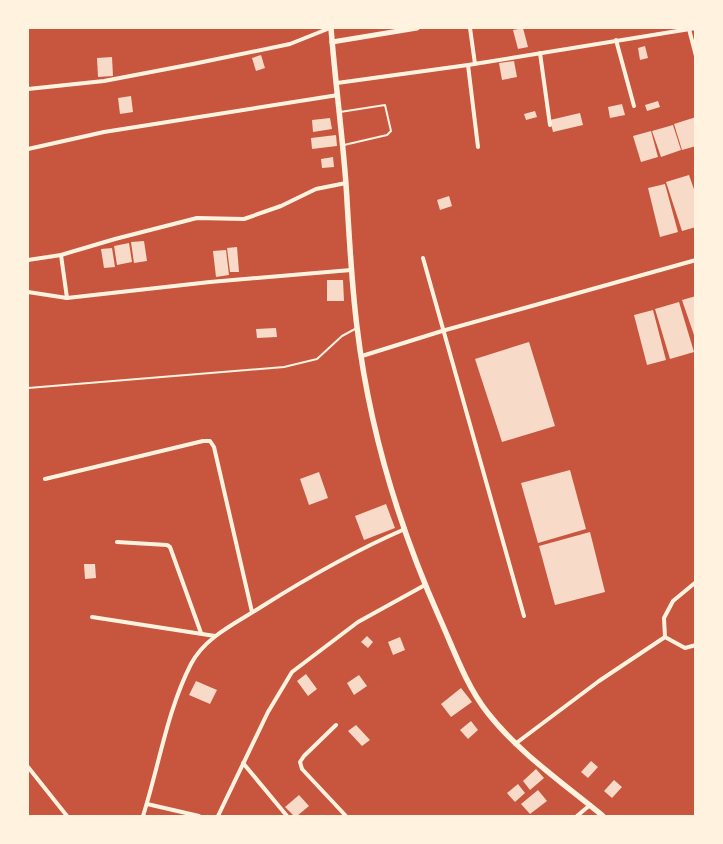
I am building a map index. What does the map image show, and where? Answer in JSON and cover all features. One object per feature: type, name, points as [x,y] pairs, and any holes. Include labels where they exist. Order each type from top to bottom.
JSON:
[{"type":"main road","points":[[331,28],[346,183],[351,270],[357,328],[376,429],[404,529],[425,585],[466,675],[486,711],[515,744],[603,816]]},
{"type":"street","points":[[28,90],[104,81],[193,64],[290,44],[331,28]]},
{"type":"street","points":[[332,42],[418,28]]},
{"type":"street","points":[[470,28],[475,64]]},
{"type":"street","points":[[337,83],[475,64],[696,28]]},
{"type":"street","points":[[689,29],[696,56]]},
{"type":"street","points":[[616,40],[634,106]]},
{"type":"street","points":[[540,53],[550,126]]},
{"type":"street","points":[[468,65],[478,147]]},
{"type":"street","points":[[28,149],[104,132],[251,107],[338,95]]},
{"type":"street","points":[[28,260],[61,255],[197,218],[244,219],[281,206],[316,189],[346,183]]},
{"type":"street","points":[[61,255],[67,298]]},
{"type":"street","points":[[423,258],[442,331],[524,616]]},
{"type":"street","points":[[362,356],[442,331],[696,260]]},
{"type":"street","points":[[28,292],[67,298],[210,282],[351,270]]},
{"type":"street","points":[[45,479],[203,441],[210,441],[214,447],[252,612]]},
{"type":"street","points":[[143,816],[176,699],[191,664],[201,649],[215,636],[300,583],[374,542],[404,529]]},
{"type":"street","points":[[117,542],[167,545],[170,547],[201,633]]},
{"type":"street","points":[[665,637],[664,618],[673,600],[696,582]]},
{"type":"street","points":[[218,816],[268,712],[292,672],[358,622],[425,585]]},
{"type":"street","points":[[92,617],[215,636]]},
{"type":"street","points":[[665,637],[685,648],[696,645]]},
{"type":"street","points":[[515,744],[600,681],[665,637]]},
{"type":"street","points":[[336,725],[300,762],[302,769],[346,816]]},
{"type":"street","points":[[242,763],[287,816]]},
{"type":"street","points":[[28,767],[67,816]]},
{"type":"street","points":[[147,804],[199,816]]},
{"type":"street","points":[[577,816],[590,805]]},
{"type":"lane","points":[[339,112],[385,105],[391,131],[387,135],[342,145]]},
{"type":"lane","points":[[28,388],[284,367],[317,359],[342,336],[357,328]]},
{"type":"building","points":[[523,28],[528,47],[518,49],[513,30]]},
{"type":"building","points":[[645,46],[648,58],[640,60],[638,48]]},
{"type":"building","points":[[261,55],[265,68],[256,71],[252,58]]},
{"type":"building","points":[[112,57],[113,76],[98,77],[97,58]]},
{"type":"building","points":[[514,61],[517,77],[502,80],[499,63]]},
{"type":"building","points":[[131,96],[133,112],[120,114],[118,98]]},
{"type":"building","points":[[658,101],[660,107],[647,111],[645,105]]},
{"type":"building","points":[[622,104],[625,115],[610,118],[608,107]]},
{"type":"building","points":[[535,111],[537,117],[526,120],[524,114]]},
{"type":"building","points":[[580,113],[583,125],[553,132],[550,120]]},
{"type":"building","points":[[696,117],[696,146],[682,150],[674,124]]},
{"type":"building","points":[[330,118],[332,129],[313,132],[312,120]]},
{"type":"building","points":[[673,125],[681,150],[661,157],[652,131]]},
{"type":"building","points":[[651,131],[658,157],[641,162],[633,136]]},
{"type":"building","points":[[336,135],[337,146],[312,149],[311,138]]},
{"type":"building","points":[[333,157],[334,167],[322,168],[321,159]]},
{"type":"building","points":[[689,175],[696,195],[696,227],[682,231],[666,182]]},
{"type":"building","points":[[665,184],[678,232],[660,237],[648,188]]},
{"type":"building","points":[[449,196],[452,206],[440,210],[437,200]]},
{"type":"building","points":[[144,241],[147,261],[134,263],[131,242]]},
{"type":"building","points":[[129,243],[132,262],[117,265],[114,246]]},
{"type":"building","points":[[237,247],[239,272],[230,272],[227,248]]},
{"type":"building","points":[[112,248],[115,267],[104,268],[101,249]]},
{"type":"building","points":[[226,250],[229,275],[216,277],[213,251]]},
{"type":"building","points":[[327,280],[343,280],[344,301],[327,301]]},
{"type":"building","points":[[696,296],[696,338],[695,338],[682,300]]},
{"type":"building","points":[[679,302],[694,352],[670,359],[655,309]]},
{"type":"building","points":[[653,310],[666,360],[647,365],[634,315]]},
{"type":"building","points":[[276,328],[277,337],[257,338],[256,329]]},
{"type":"building","points":[[529,342],[555,426],[502,442],[475,359]]},
{"type":"building","points":[[570,470],[586,529],[538,543],[521,483]]},
{"type":"building","points":[[319,472],[328,498],[309,505],[300,479]]},
{"type":"building","points":[[386,504],[395,528],[364,540],[355,516]]},
{"type":"building","points":[[590,532],[605,592],[555,605],[539,546]]},
{"type":"building","points":[[84,564],[95,564],[96,578],[85,579]]},
{"type":"building","points":[[367,636],[373,642],[368,648],[361,642]]},
{"type":"building","points":[[400,637],[405,650],[393,655],[388,642]]},
{"type":"building","points":[[306,674],[317,689],[308,696],[297,681]]},
{"type":"building","points":[[359,675],[367,686],[354,695],[347,683]]},
{"type":"building","points":[[196,681],[217,690],[210,704],[189,695]]},
{"type":"building","points":[[461,688],[472,702],[451,717],[441,704]]},
{"type":"building","points":[[471,721],[478,730],[468,739],[460,730]]},
{"type":"building","points":[[356,725],[370,740],[362,746],[348,731]]},
{"type":"building","points":[[591,761],[598,767],[588,778],[581,772]]},
{"type":"building","points":[[536,769],[544,778],[530,790],[523,781]]},
{"type":"building","points":[[614,780],[622,787],[612,798],[604,791]]},
{"type":"building","points":[[518,784],[525,793],[515,802],[507,793]]},
{"type":"building","points":[[538,790],[547,801],[530,814],[521,804]]},
{"type":"building","points":[[299,795],[309,806],[297,816],[294,816],[285,807]]}]
